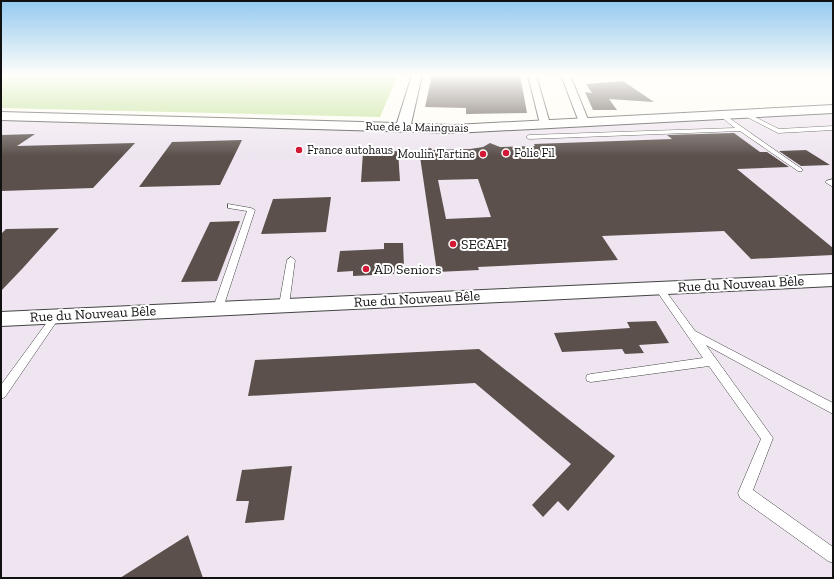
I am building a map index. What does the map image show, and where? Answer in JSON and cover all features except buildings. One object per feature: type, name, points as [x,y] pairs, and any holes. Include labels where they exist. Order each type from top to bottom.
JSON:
[{"type":"street","points":[[403,127],[410,102]]},
{"type":"street","points":[[539,102],[545,124]]},
{"type":"street","points":[[576,102],[584,122]]},
{"type":"street","name":"Rue de la Mainguais","points":[[1,116],[454,129],[833,109]]},
{"type":"street","name":"Rue du Nouveau Bêle","points":[[1,319],[833,280]]},
{"type":"lane","points":[[745,114],[778,131],[833,128]]},
{"type":"lane","points":[[722,115],[800,170]]},
{"type":"lane","points":[[618,120],[630,133]]},
{"type":"lane","points":[[529,137],[741,129]]},
{"type":"lane","points":[[833,181],[828,182],[833,185]]},
{"type":"lane","points":[[218,308],[251,210],[231,206]]},
{"type":"lane","points":[[284,305],[292,260]]},
{"type":"lane","points":[[659,288],[767,438],[745,493],[833,556]]},
{"type":"lane","points":[[1,394],[56,316]]},
{"type":"lane","points":[[691,332],[833,409]]},
{"type":"lane","points":[[590,378],[711,361]]},
{"type":"shaded area","points":[[833,109],[833,578],[1,578],[1,119],[399,131]]},
{"type":"green space","points":[[1,102],[386,102],[380,117],[1,108]]},
{"type":"place","name":"France autohaus","points":[[299,150]]},
{"type":"place","name":"Folie Fil","points":[[506,153]]},
{"type":"place","name":"Moulin Tartine","points":[[483,154]]},
{"type":"place","name":"SECAFI","points":[[453,244]]},
{"type":"place","name":"AD Seniors","points":[[366,269]]}]
